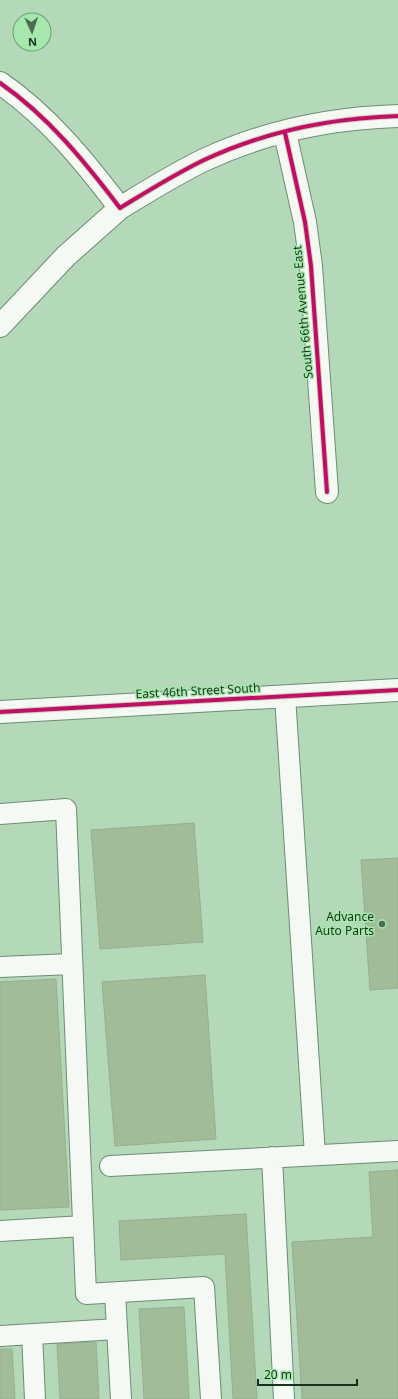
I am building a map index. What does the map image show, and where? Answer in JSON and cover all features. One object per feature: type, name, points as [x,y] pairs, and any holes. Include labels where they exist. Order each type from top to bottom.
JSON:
[{"type":"street","points":[[0,82],[14,92],[39,115],[75,151],[120,208]]},
{"type":"street","points":[[0,326],[66,256],[120,208],[205,160],[253,141],[321,124],[360,117],[398,116]]},
{"type":"street","name":"South 66th Avenue East","points":[[284,133],[305,222],[311,266],[328,492]]},
{"type":"street","name":"East 46th Street South","points":[[0,712],[398,690]]},
{"type":"lane","points":[[285,696],[315,1155]]},
{"type":"lane","points":[[0,814],[66,809],[86,1294],[204,1287],[211,1399]]},
{"type":"lane","points":[[0,967],[72,964]]},
{"type":"lane","points":[[110,1166],[398,1151]]},
{"type":"lane","points":[[272,1157],[284,1399]]},
{"type":"lane","points":[[0,1231],[83,1226]]},
{"type":"lane","points":[[115,1293],[121,1399]]},
{"type":"lane","points":[[0,1336],[117,1329]]},
{"type":"lane","points":[[32,1334],[35,1399]]},
{"type":"building","points":[[194,823],[203,942],[100,949],[91,830]]},
{"type":"building","name":"Advance Auto Parts","points":[[398,858],[398,988],[370,990],[361,860]]},
{"type":"building","points":[[205,975],[216,1139],[115,1146],[102,982]]},
{"type":"building","points":[[56,979],[69,1207],[0,1210],[0,982]]},
{"type":"building","points":[[398,1170],[398,1399],[302,1399],[292,1242],[373,1237],[369,1172]]},
{"type":"building","points":[[246,1214],[257,1399],[233,1399],[225,1254],[121,1260],[119,1221]]},
{"type":"building","points":[[184,1307],[189,1399],[144,1399],[139,1309]]},
{"type":"building","points":[[96,1342],[99,1399],[60,1399],[57,1344]]},
{"type":"building","points":[[0,1349],[12,1349],[15,1399],[0,1399]]},
{"type":"cycle path","points":[[0,83],[18,96],[50,125],[79,157],[120,208],[193,165],[227,150],[274,134],[323,123],[373,117],[398,116]]},
{"type":"cycle path","points":[[285,133],[305,222],[311,266],[327,492]]},
{"type":"cycle path","points":[[0,712],[398,690]]},
{"type":"place","name":"Advance Auto Parts","points":[[382,924]]}]
